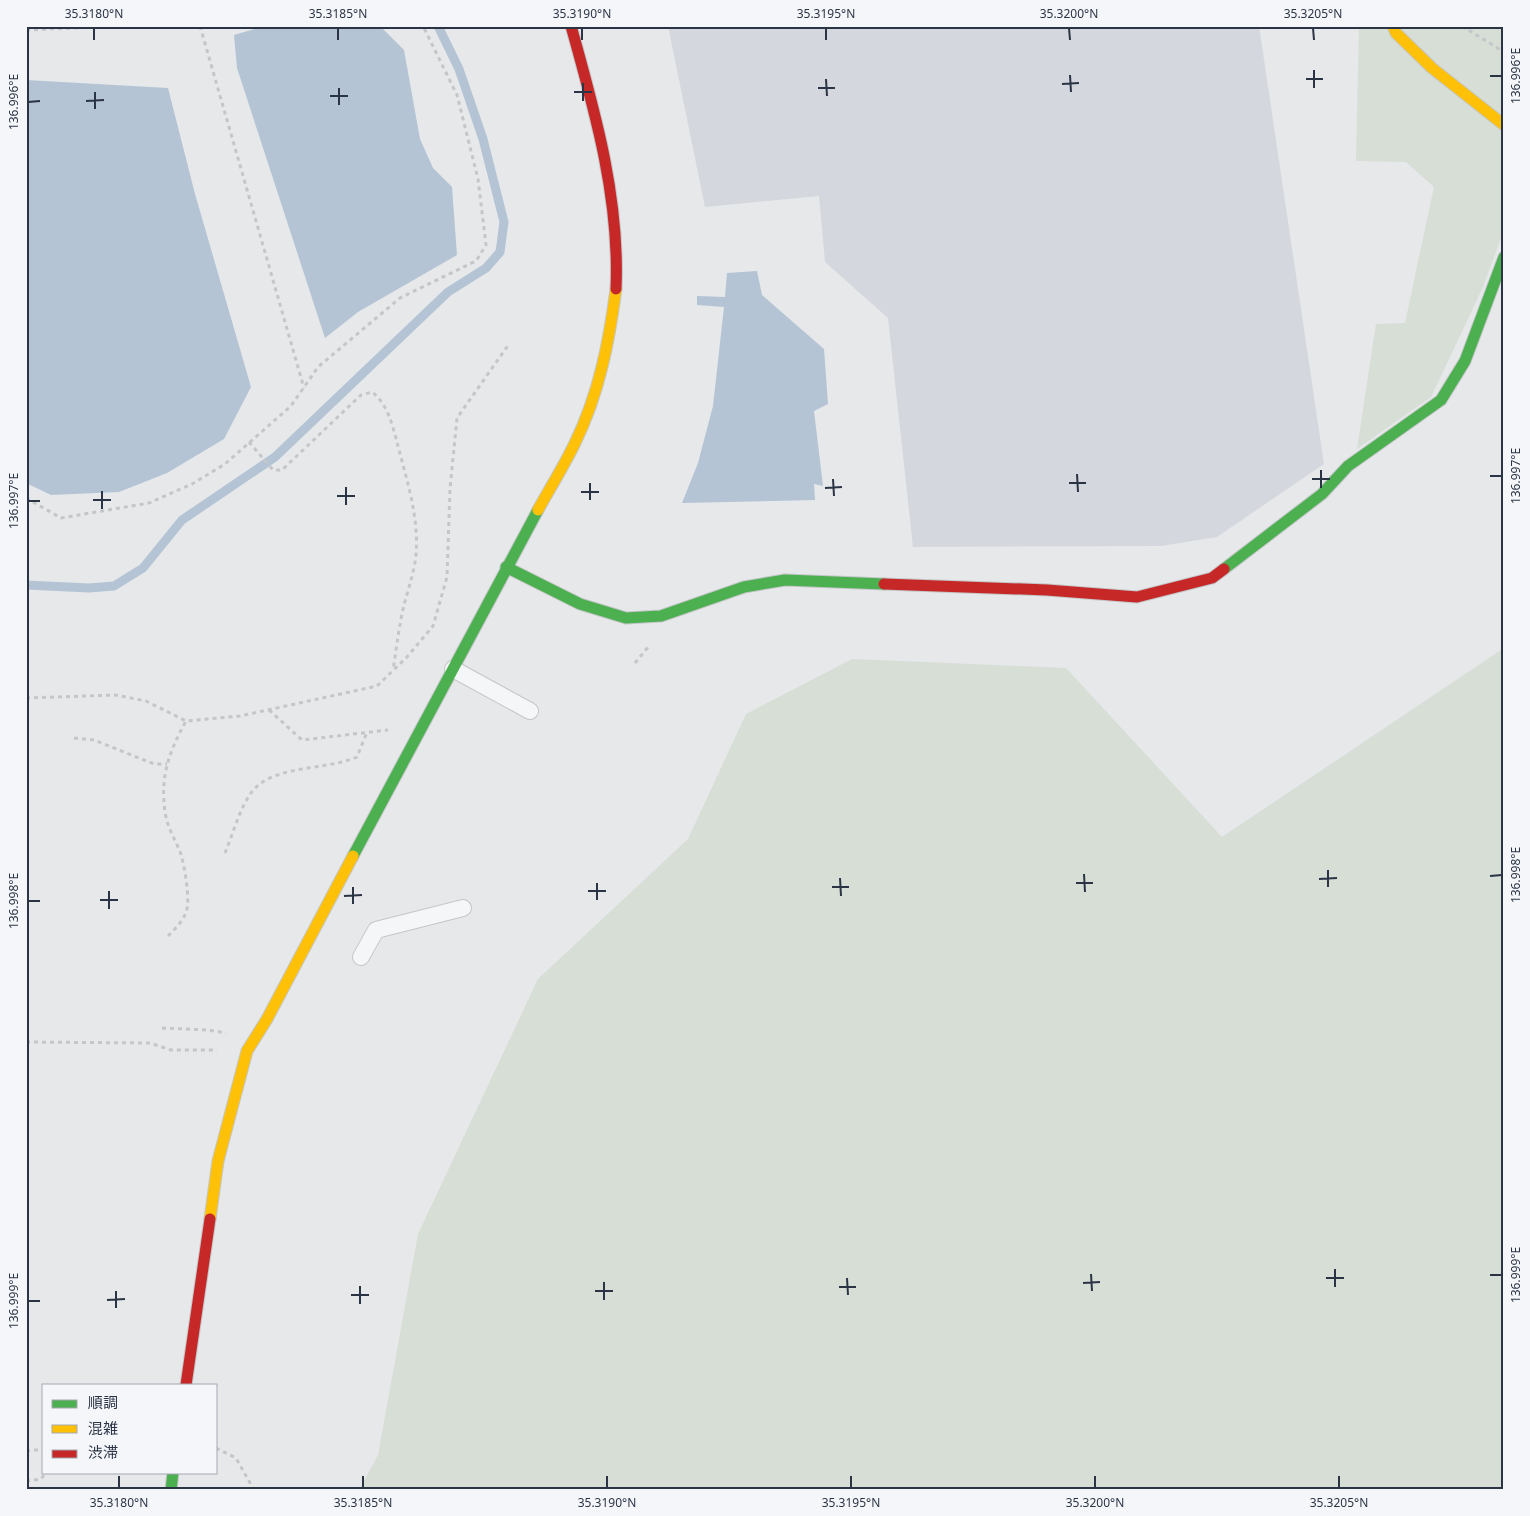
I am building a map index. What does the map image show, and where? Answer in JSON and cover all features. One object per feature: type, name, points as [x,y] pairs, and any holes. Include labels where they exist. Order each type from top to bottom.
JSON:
[{"type":"street","points":[[186,1384],[218,1161],[247,1051],[267,1019],[506,567],[575,443],[592,400],[610,337],[616,286],[613,205],[598,121],[571,26]]},
{"type":"street","points":[[1393,26],[1396,33],[1432,68],[1504,125]]},
{"type":"street","points":[[506,567],[580,604],[626,618],[661,616],[744,586],[786,580],[1047,590],[1137,597],[1212,578],[1322,494],[1348,466],[1441,400],[1465,361],[1504,257]]},
{"type":"street","points":[[171,1490],[173,1474]]},
{"type":"lane","points":[[453,669],[530,711]]},
{"type":"lane","points":[[361,957],[376,930],[464,908]]},
{"type":"path","points":[[26,30],[122,26]]},
{"type":"path","points":[[200,26],[304,388]]},
{"type":"path","points":[[26,498],[61,518],[149,503],[192,484],[224,464],[291,406],[318,367],[400,298],[476,261],[486,245],[478,179],[457,95],[423,26]]},
{"type":"path","points":[[1462,26],[1504,52]]},
{"type":"path","points":[[26,698],[115,695],[146,701],[186,721],[240,716],[377,686],[433,626],[447,577],[450,488],[457,418],[509,344]]},
{"type":"path","points":[[250,442],[273,470],[282,470],[361,395],[372,392],[380,399],[393,427],[412,499],[415,526],[416,554],[413,574],[402,613],[392,671]]},
{"type":"path","points":[[269,710],[302,740],[423,725]]},
{"type":"path","points":[[168,936],[178,927],[187,910],[186,886],[181,854],[170,830],[165,812],[164,771],[171,748],[186,721]]},
{"type":"path","points":[[225,853],[250,794],[262,781],[278,774],[341,764],[357,757],[367,732]]},
{"type":"path","points":[[74,738],[94,740],[154,764],[167,764]]},
{"type":"path","points":[[162,1028],[225,1033],[247,1051]]},
{"type":"path","points":[[26,1042],[150,1043],[171,1050],[247,1051]]},
{"type":"path","points":[[26,1452],[42,1449]]},
{"type":"path","points":[[218,1449],[236,1458],[254,1490]]},
{"type":"path","points":[[26,1481],[41,1479],[45,1474]]},
{"type":"shaded area","points":[[668,26],[1259,26],[1324,464],[1217,537],[1161,546],[913,547],[888,318],[825,262],[819,196],[705,207]]},
{"type":"shaded area","points":[[1359,26],[1504,26],[1504,230],[1483,287],[1431,397],[1357,449],[1376,324],[1405,323],[1434,187],[1406,162],[1356,161]]},
{"type":"shaded area","points":[[1504,648],[1504,1490],[359,1490],[378,1455],[418,1234],[538,979],[688,839],[746,714],[852,659],[1066,668],[1222,837]]},
{"type":"water","points":[[265,26],[380,26],[404,50],[420,139],[433,168],[452,187],[457,255],[358,312],[325,338],[237,68],[234,35]]},
{"type":"water","points":[[26,80],[168,88],[195,194],[251,387],[224,439],[167,473],[119,492],[51,495],[26,483]]},
{"type":"water","points":[[757,271],[762,295],[824,349],[828,404],[814,411],[823,486],[814,484],[815,500],[682,503],[698,463],[713,406],[724,307],[697,305],[697,296],[725,297],[727,273]]},
{"type":"waterway","points":[[26,585],[89,588],[114,586],[143,568],[182,520],[275,457],[448,292],[486,268],[500,252],[504,222],[483,139],[459,69],[438,26]]},
{"type":"traffic: fast","points":[[1224,569],[1322,494],[1348,466],[1441,400],[1465,361],[1504,257]]},
{"type":"traffic: fast","points":[[353,856],[538,510]]},
{"type":"traffic: fast","points":[[506,567],[580,604],[626,618],[661,616],[744,587],[785,580],[884,584]]},
{"type":"traffic: fast","points":[[171,1490],[173,1474]]},
{"type":"traffic: slow","points":[[1393,26],[1396,33],[1432,68],[1504,125]]},
{"type":"traffic: slow","points":[[538,510],[571,452],[591,406],[602,368],[616,289]]},
{"type":"traffic: slow","points":[[210,1219],[218,1161],[247,1051],[267,1019],[353,856]]},
{"type":"traffic: jam","points":[[571,26],[597,123],[610,189],[616,255],[616,289]]},
{"type":"traffic: jam","points":[[884,584],[1047,590],[1137,597],[1212,578],[1224,569]]},
{"type":"traffic: jam","points":[[186,1384],[210,1219]]}]
